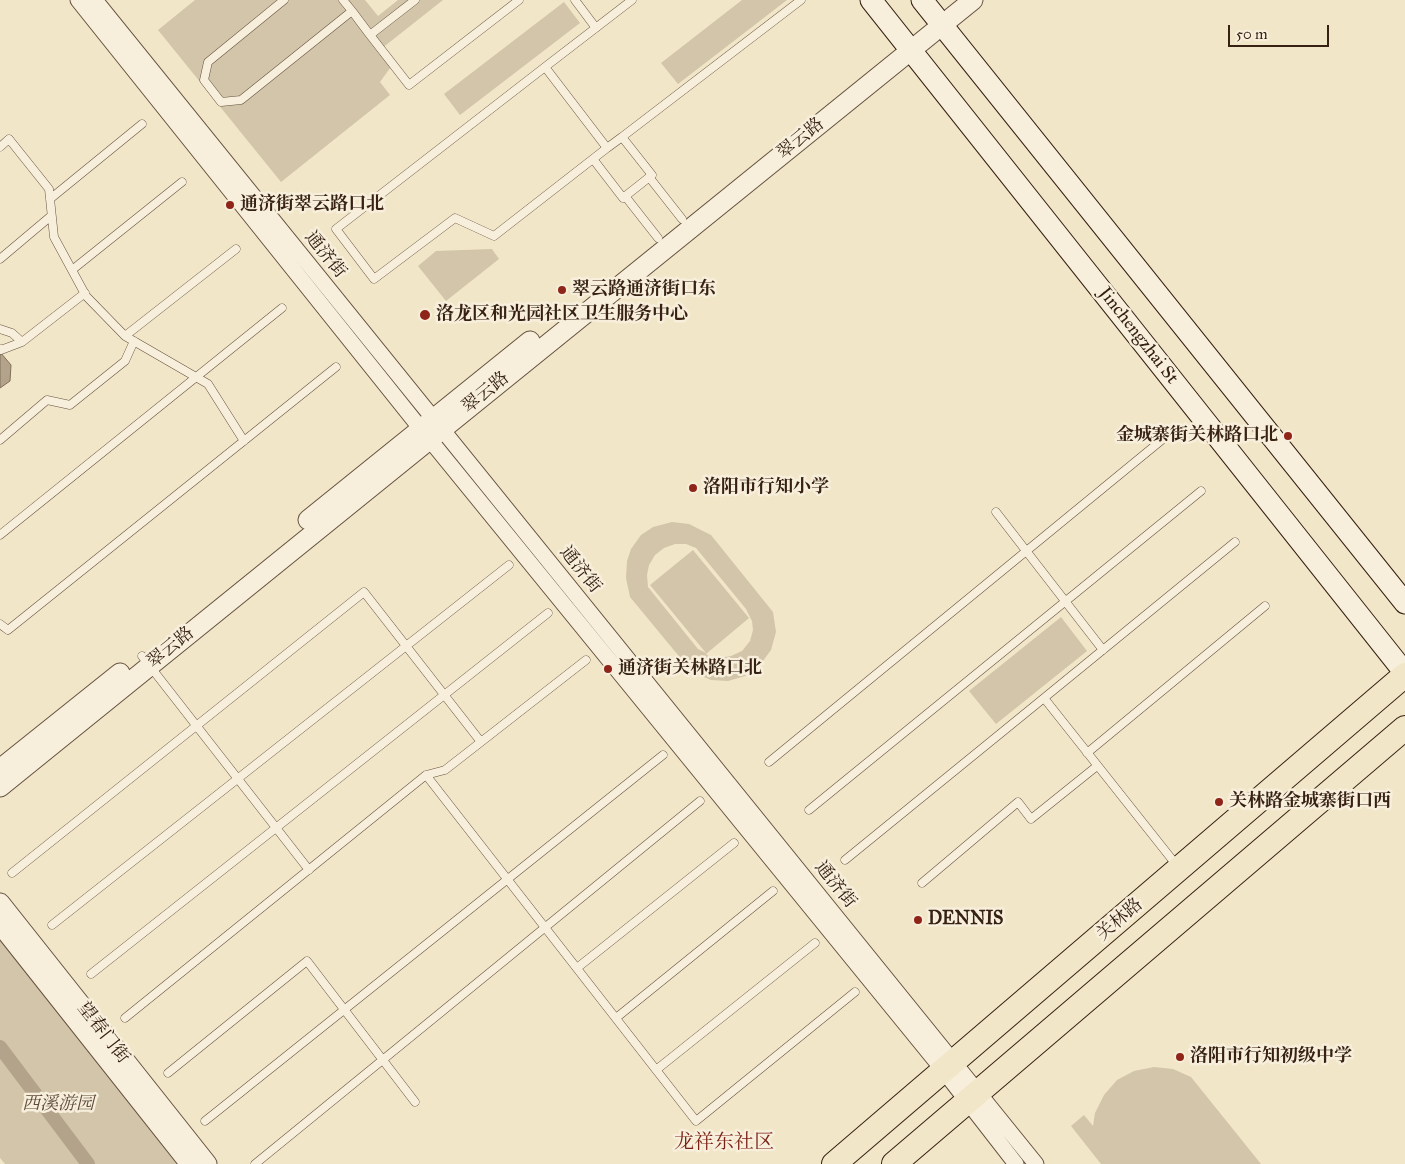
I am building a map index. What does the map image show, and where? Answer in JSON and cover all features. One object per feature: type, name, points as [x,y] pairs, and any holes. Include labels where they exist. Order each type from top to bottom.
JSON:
[{"type":"main road","name":"Jinchengzhai St","points":[[871,0],[1405,674]]},
{"type":"main road","points":[[932,13],[1405,603]]},
{"type":"main road","name":"关林路","points":[[834,1164],[1405,674]]},
{"type":"main road","points":[[894,1164],[1405,728]]},
{"type":"street","name":"通济街","points":[[78,0],[432,429],[973,1097],[1036,1164]]},
{"type":"street","name":"通济街","points":[[94,0],[432,429]]},
{"type":"street","name":"翠云路","points":[[0,787],[146,661],[907,45],[932,13],[953,0]]},
{"type":"street","name":"翠云路","points":[[932,13],[973,0]]},
{"type":"street","name":"翠云路","points":[[432,429],[658,238],[907,45]]},
{"type":"street","name":"翠云路","points":[[0,769],[146,661]]},
{"type":"street","name":"望春门街","points":[[0,903],[207,1164]]},
{"type":"street","name":"望春门街","points":[[0,924],[190,1164]]},
{"type":"street","name":"通济街","points":[[973,1097],[1016,1164]]},
{"type":"lane","points":[[284,0],[208,62],[204,80],[221,102],[240,100],[352,12]]},
{"type":"lane","points":[[343,0],[409,85],[518,0]]},
{"type":"lane","points":[[370,35],[415,0]]},
{"type":"lane","points":[[575,0],[596,28]]},
{"type":"lane","points":[[632,0],[336,229],[374,279],[455,218],[494,236],[801,0]]},
{"type":"lane","points":[[546,68],[607,148]]},
{"type":"lane","points":[[50,199],[142,124]]},
{"type":"lane","points":[[593,159],[622,198],[625,196],[652,175],[622,137]]},
{"type":"lane","points":[[0,147],[9,139],[49,189],[54,237],[85,293],[125,336],[208,384],[244,441]]},
{"type":"lane","points":[[649,177],[682,219]]},
{"type":"lane","points":[[72,270],[182,182]]},
{"type":"lane","points":[[625,196],[658,238]]},
{"type":"lane","points":[[0,259],[52,216]]},
{"type":"lane","points":[[125,336],[236,248]]},
{"type":"lane","points":[[0,349],[2,350],[22,342],[85,293]]},
{"type":"lane","points":[[0,536],[282,308]]},
{"type":"lane","points":[[0,329],[12,334],[22,342]]},
{"type":"lane","points":[[0,440],[47,400],[70,405],[125,361],[134,341]]},
{"type":"lane","points":[[0,624],[8,630],[336,367]]},
{"type":"lane","points":[[769,762],[1162,438]]},
{"type":"lane","points":[[809,810],[1200,490]]},
{"type":"lane","points":[[996,512],[1102,650]]},
{"type":"lane","points":[[845,860],[1235,542]]},
{"type":"lane","points":[[52,925],[508,564]]},
{"type":"lane","points":[[12,873],[364,592],[481,742]]},
{"type":"lane","points":[[1087,753],[1265,606]]},
{"type":"lane","points":[[91,974],[548,613]]},
{"type":"lane","points":[[125,1018],[426,775],[445,770],[586,660]]},
{"type":"lane","points":[[146,661],[309,870]]},
{"type":"lane","points":[[1044,698],[1179,869]]},
{"type":"lane","points":[[206,1121],[663,755]]},
{"type":"lane","points":[[922,882],[1018,802],[1031,819],[1097,766]]},
{"type":"lane","points":[[426,775],[696,1121],[855,992]]},
{"type":"lane","points":[[255,1164],[700,801]]},
{"type":"lane","points":[[576,968],[734,843]]},
{"type":"lane","points":[[616,1018],[773,891]]},
{"type":"lane","points":[[656,1070],[815,943]]},
{"type":"lane","points":[[168,1073],[307,961],[415,1102]]},
{"type":"green space","points":[[195,0],[365,0],[378,16],[398,0],[443,0],[381,49],[393,64],[380,82],[390,95],[281,182],[158,30]]},
{"type":"green space","points":[[742,0],[787,0],[678,84],[661,63]]},
{"type":"green space","points":[[564,2],[580,23],[460,115],[444,94]]},
{"type":"green space","points":[[492,249],[499,259],[446,301],[418,266],[436,251]]},
{"type":"green space","points":[[672,522],[689,524],[711,535],[773,612],[776,632],[771,650],[760,665],[745,676],[728,681],[711,680],[692,672],[630,597],[626,578],[627,561],[631,549],[641,535],[653,527]],"holes":[[[675,544],[686,544],[696,548],[746,609],[752,621],[753,630],[750,641],[742,651],[720,658],[710,657],[706,654],[749,618],[693,550],[650,585],[706,653],[698,649],[648,587],[647,575],[649,565],[655,555],[664,548]]]},
{"type":"green space","points":[[1061,617],[1087,651],[996,724],[969,691]]},
{"type":"green space","name":"西溪游园","points":[[0,938],[177,1164],[5,1164],[0,1158]]},
{"type":"green space","points":[[1154,1067],[1173,1069],[1191,1077],[1261,1164],[1101,1164],[1071,1126],[1084,1115],[1093,1126],[1095,1113],[1104,1095],[1117,1080],[1134,1071]]},
{"type":"shaded area","points":[[0,352],[11,365],[10,381],[0,388]]},
{"type":"waterway","points":[[0,1047],[88,1164]]},
{"type":"place","name":"通济街翠云路口北","points":[[230,205]]},
{"type":"place","name":"翠云路通济街口东","points":[[562,290]]},
{"type":"place","name":"洛龙区和光园社区卫生服务中心","points":[[425,315]]},
{"type":"place","name":"金城寨街关林路口北","points":[[1288,436]]},
{"type":"place","name":"洛阳市行知小学","points":[[693,488]]},
{"type":"place","name":"通济街关林路口北","points":[[608,669]]},
{"type":"place","name":"关林路金城寨街口西","points":[[1219,802]]},
{"type":"place","name":"DENNIS","points":[[918,920]]},
{"type":"place","name":"洛阳市行知初级中学","points":[[1180,1057]]},
{"type":"district","name":"龙祥东社区","points":[[724,1143]]}]
